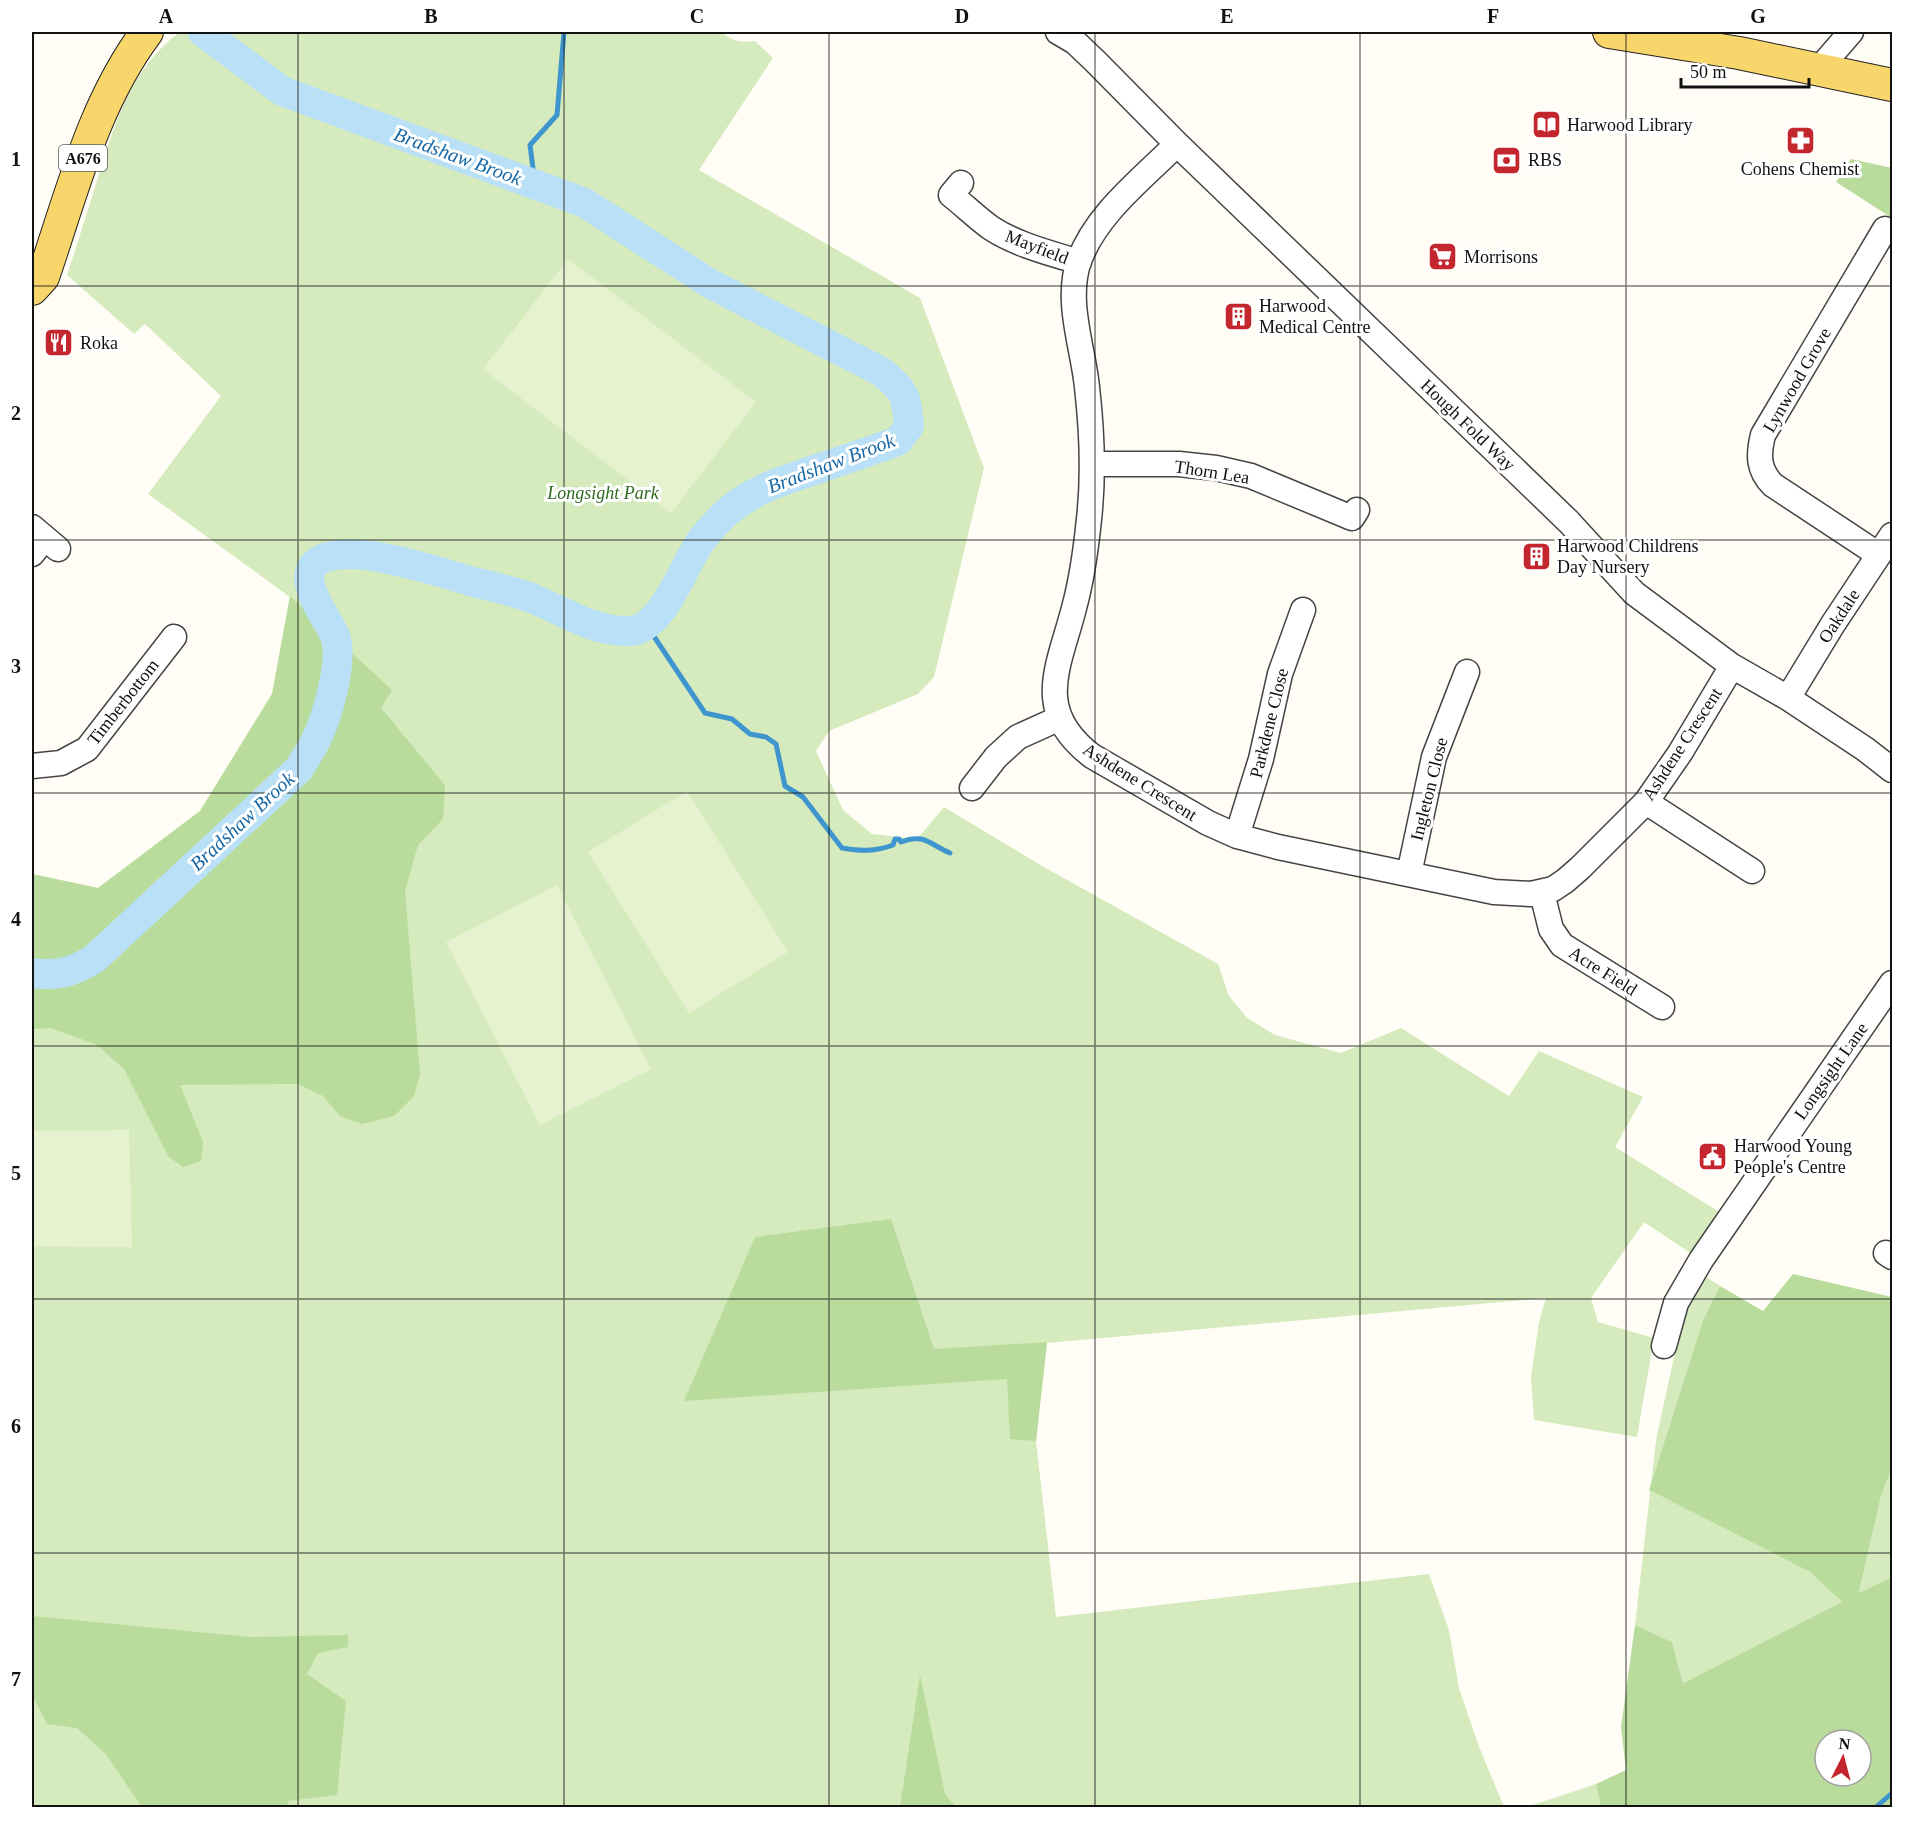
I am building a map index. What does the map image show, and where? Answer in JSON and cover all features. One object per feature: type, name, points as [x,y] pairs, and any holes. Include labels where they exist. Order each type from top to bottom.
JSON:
[{"type":"main road","name":"A676","points":[[32,289],[43,277],[82,161],[106,101],[120,71],[147,32]]},
{"type":"main road","points":[[1609,32],[1739,52],[1893,84]]},
{"type":"street","points":[[1819,69],[1851,32]]},
{"type":"street","name":"Hough Fold Way","points":[[1072,35],[1177,144],[1569,522],[1634,593],[1732,666],[1788,698],[1893,770]]},
{"type":"street","name":"Ashdene Crescent","points":[[1177,144],[1095,227],[1079,262],[1074,293],[1087,384],[1092,464],[1089,517],[1080,586],[1055,672],[1053,689],[1060,718],[1080,747],[1208,823],[1237,836],[1278,847],[1509,894],[1542,893],[1552,889],[1580,868],[1646,802],[1680,753],[1732,666]]},
{"type":"street","name":"Mayfield","points":[[961,183],[951,195],[991,228],[1016,241],[1079,262]]},
{"type":"street","name":"Lynwood Grove","points":[[1885,229],[1763,435],[1759,458],[1765,477],[1773,485],[1886,545]]},
{"type":"street","name":"Thorn Lea","points":[[1092,464],[1179,464],[1216,468],[1251,476],[1352,518],[1357,510]]},
{"type":"street","name":"Oakdale","points":[[1788,698],[1833,624],[1886,545]]},
{"type":"street","name":"Parkdene Close","points":[[1237,836],[1261,759],[1280,674],[1304,610]]},
{"type":"street","name":"Timberbottom","points":[[32,766],[61,763],[87,749],[174,637]]},
{"type":"street","name":"Ingleton Close","points":[[1409,874],[1434,756],[1469,673]]},
{"type":"street","points":[[972,788],[996,757],[1018,737],[1060,718]]},
{"type":"street","points":[[1646,802],[1755,874]]},
{"type":"street","name":"Acre Field","points":[[1542,893],[1551,929],[1562,945],[1665,1011]]},
{"type":"street","name":"Longsight Lane","points":[[1664,1346],[1676,1303],[1701,1260],[1893,983]]},
{"type":"green space","name":"Longsight Park","points":[[180,32],[722,32],[737,41],[755,41],[773,58],[699,170],[920,298],[984,468],[934,677],[918,694],[829,731],[816,751],[843,810],[872,834],[917,839],[944,807],[1042,866],[1218,964],[1229,996],[1247,1018],[1275,1035],[1341,1053],[1401,1028],[1509,1096],[1539,1051],[1643,1097],[1615,1147],[1729,1218],[1701,1260],[1644,1222],[1591,1298],[1598,1322],[1654,1338],[1637,1437],[1534,1420],[1531,1377],[1539,1322],[1546,1298],[1047,1343],[1036,1441],[1056,1617],[1429,1574],[1449,1630],[1459,1688],[1478,1744],[1504,1807],[32,1808],[32,874],[98,888],[200,811],[272,694],[290,597],[148,494],[221,396],[145,324],[134,334],[67,275],[108,144],[125,102],[148,64]]},
{"type":"green space","points":[[1851,159],[1892,168],[1892,218],[1836,182]]},
{"type":"green space","points":[[568,259],[756,402],[671,513],[483,369]]},
{"type":"green space","points":[[290,596],[392,690],[381,708],[445,785],[443,819],[418,845],[405,891],[420,1074],[414,1096],[394,1116],[362,1124],[340,1116],[323,1096],[298,1084],[180,1085],[203,1142],[201,1161],[183,1167],[168,1156],[124,1069],[97,1045],[51,1028],[32,1029],[32,874],[98,888],[200,811],[272,694]]},
{"type":"green space","points":[[687,791],[788,952],[689,1013],[588,852]]},
{"type":"green space","points":[[557,885],[651,1069],[540,1125],[446,942]]},
{"type":"green space","points":[[129,1130],[132,1247],[32,1246],[32,1131]]},
{"type":"green space","points":[[891,1219],[934,1349],[1047,1342],[1036,1441],[1010,1439],[1007,1379],[684,1401],[755,1237]]},
{"type":"green space","points":[[1793,1274],[1892,1297],[1892,1468],[1881,1496],[1859,1593],[1892,1577],[1892,1807],[1601,1807],[1596,1784],[1626,1770],[1621,1727],[1635,1625],[1672,1642],[1683,1683],[1842,1602],[1810,1572],[1649,1490],[1703,1320],[1720,1286],[1763,1311]]},
{"type":"green space","points":[[1703,1275],[1720,1286],[1703,1320],[1651,1484],[1656,1440],[1685,1306]]},
{"type":"green space","points":[[1892,1468],[1892,1577],[1859,1594],[1881,1496]]},
{"type":"green space","points":[[1650,1491],[1810,1572],[1842,1602],[1683,1683],[1672,1642],[1635,1625]]},
{"type":"green space","points":[[32,1616],[250,1637],[348,1635],[348,1647],[318,1653],[307,1674],[346,1701],[337,1795],[288,1801],[287,1807],[142,1807],[105,1753],[77,1728],[47,1724],[32,1695]]},
{"type":"green space","points":[[920,1675],[945,1794],[956,1807],[900,1807]]},
{"type":"green space","points":[[1596,1784],[1601,1807],[1524,1808]]},
{"type":"waterway","name":"Bradshaw Brook","points":[[32,973],[64,972],[78,968],[94,959],[299,769],[320,732],[333,689],[337,660],[335,636],[312,592],[310,573],[313,566],[326,558],[344,554],[389,559],[520,594],[593,625],[629,631],[641,628],[653,619],[672,593],[703,538],[724,515],[741,502],[783,481],[898,441],[909,426],[903,395],[882,372],[709,283],[585,203],[282,91],[203,32]]},
{"type":"waterway","points":[[535,184],[530,145],[557,115],[564,32]]},
{"type":"waterway","points":[[647,626],[705,713],[732,719],[750,734],[766,737],[776,744],[785,786],[803,797],[842,848],[874,850],[893,845],[895,839],[901,842],[921,839],[950,853]]},
{"type":"waterway","points":[[1875,1808],[1892,1793]]},
{"type":"place","name":"Harwood Library","points":[[1546,125]]},
{"type":"place","name":"Cohens Chemist","points":[[1800,140]]},
{"type":"place","name":"RBS","points":[[1507,160]]},
{"type":"place","name":"Morrisons","points":[[1443,257]]},
{"type":"place","name":"Harwood Medical Centre","points":[[1238,316]]},
{"type":"place","name":"Roka","points":[[59,343]]},
{"type":"place","name":"Harwood Childrens Day Nursery","points":[[1536,556]]},
{"type":"place","name":"Harwood Young People's Centre","points":[[1713,1156]]}]
